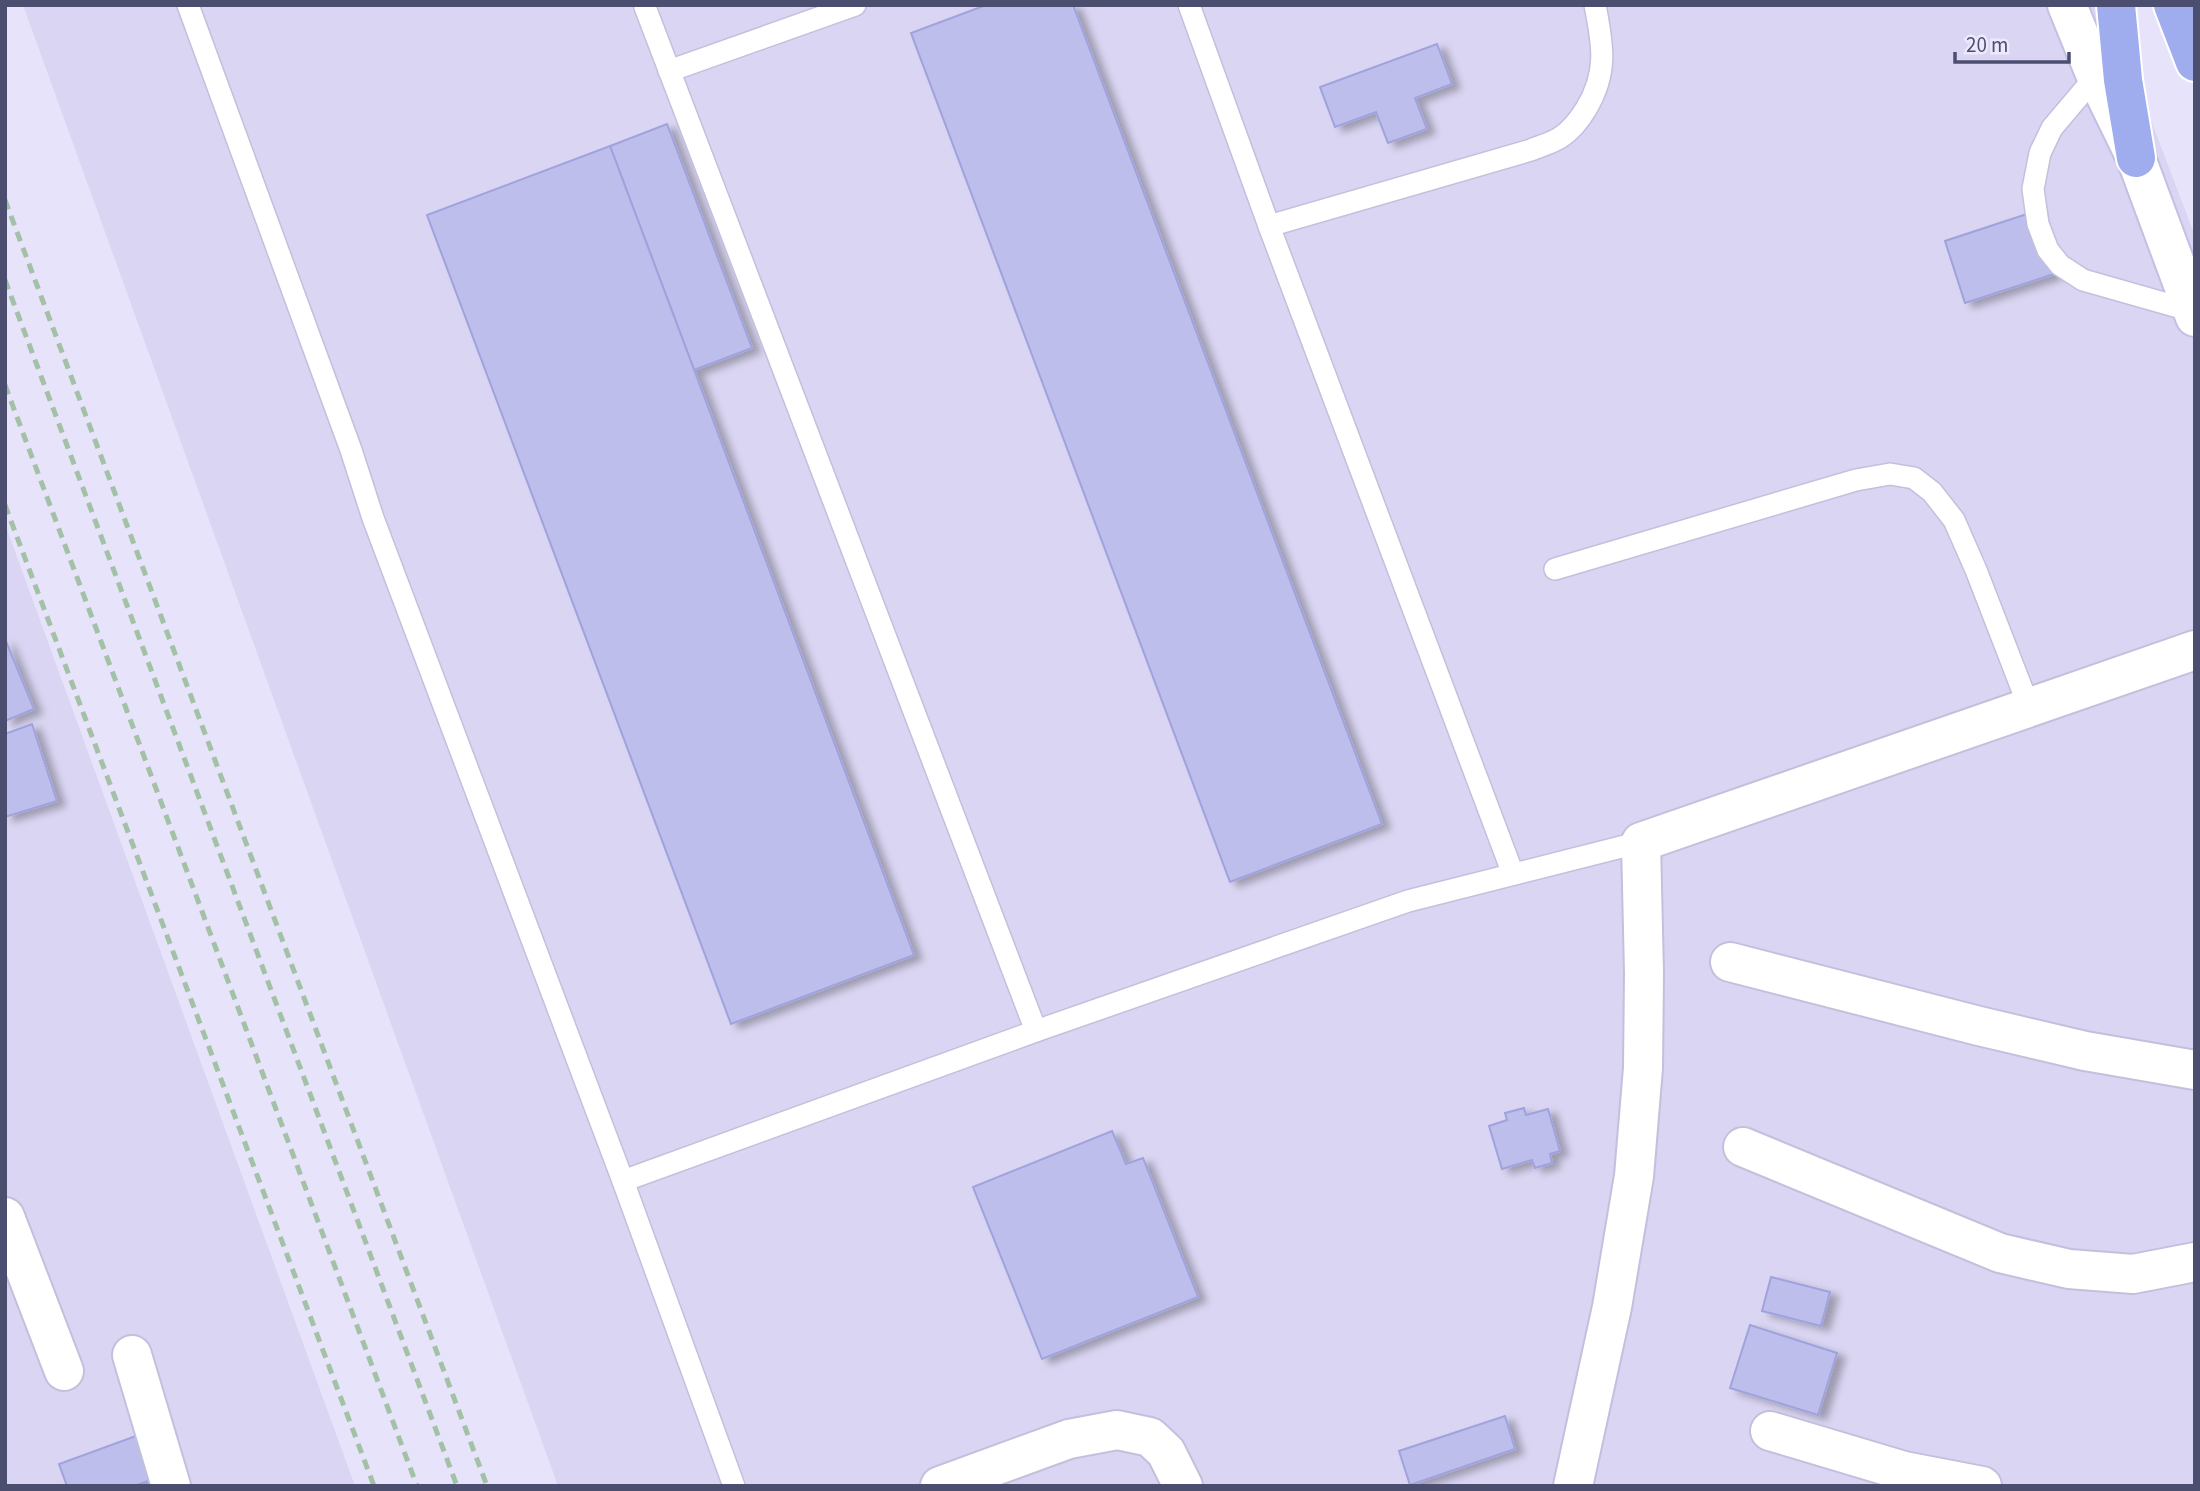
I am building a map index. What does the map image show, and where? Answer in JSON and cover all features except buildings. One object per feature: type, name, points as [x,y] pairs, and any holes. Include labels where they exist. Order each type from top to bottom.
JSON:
[{"type":"highway","points":[[2116,5],[2123,80],[2136,158]]},
{"type":"highway","points":[[2173,5],[2195,62]]},
{"type":"street","points":[[2067,5],[2095,76],[2136,158],[2194,314]]},
{"type":"street","points":[[1573,1486],[1612,1307],[1634,1176],[1643,1068],[1641,842],[2195,650]]},
{"type":"street","points":[[1730,962],[2058,1045],[2195,1070]]},
{"type":"street","points":[[1743,1147],[2000,1253],[2069,1269],[2133,1274],[2195,1262]]},
{"type":"street","points":[[5,1217],[64,1371]]},
{"type":"street","points":[[132,1355],[172,1486]]},
{"type":"street","points":[[940,1486],[1069,1439],[1117,1430],[1150,1437],[1166,1452],[1183,1486]]},
{"type":"street","points":[[1770,1431],[1902,1478],[1982,1486]]},
{"type":"lane","points":[[188,5],[351,450],[373,518],[623,1181],[734,1486]]},
{"type":"lane","points":[[669,71],[855,5]]},
{"type":"lane","points":[[1189,5],[1269,226],[1513,874]]},
{"type":"lane","points":[[1269,226],[1531,150],[1562,137],[1581,117],[1596,93],[1603,63],[1602,39],[1595,5]]},
{"type":"lane","points":[[645,8],[1036,1031]]},
{"type":"lane","points":[[2095,76],[2052,128],[2040,153],[2033,188],[2038,224],[2048,250],[2060,265],[2082,280],[2194,314]]},
{"type":"lane","points":[[1556,569],[1856,480],[1890,474],[1914,478],[1932,492],[1954,520],[2029,707]]},
{"type":"lane","points":[[623,1181],[1036,1031],[1408,901],[1641,842]]},
{"type":"shaded area","points":[[23,5],[2107,5],[2195,236],[2195,1486],[558,1486]]},
{"type":"shaded area","points":[[5,524],[355,1486],[5,1486]]},
{"type":"railway","points":[[5,200],[487,1486]]},
{"type":"railway","points":[[5,280],[457,1486]]},
{"type":"railway","points":[[5,385],[417,1486]]},
{"type":"railway","points":[[5,505],[374,1486]]}]
